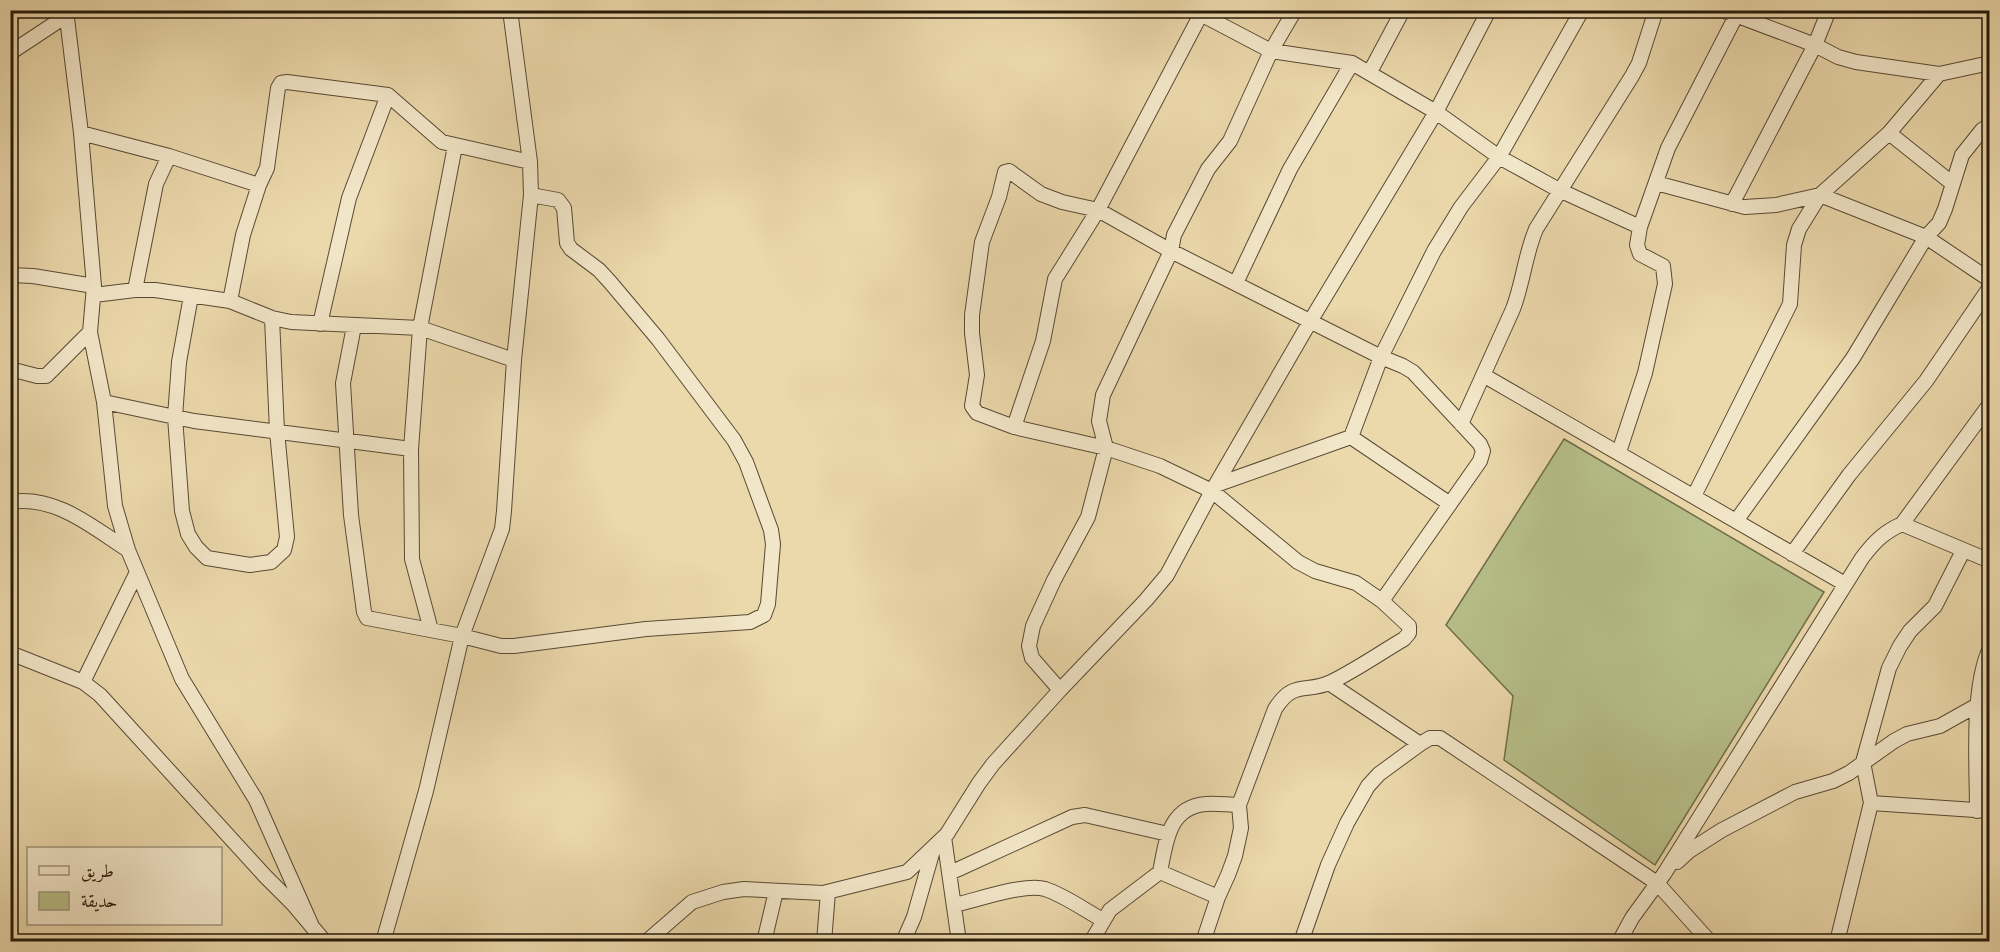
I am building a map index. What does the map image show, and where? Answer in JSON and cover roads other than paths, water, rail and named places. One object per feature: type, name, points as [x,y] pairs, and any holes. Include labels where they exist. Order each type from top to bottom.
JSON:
[{"type":"street","points":[[383,942],[426,791],[462,636],[502,529],[514,360],[531,195],[530,162],[510,10]]},
{"type":"street","points":[[1060,690],[1032,658],[1029,646],[1033,626],[1054,580],[1088,518],[1106,448],[1099,421],[1103,395],[1171,251],[1174,235],[1209,169],[1237,128],[1271,51],[1294,10]]},
{"type":"street","points":[[1370,72],[1403,10]]},
{"type":"street","points":[[646,942],[692,902],[723,892],[744,889],[828,892],[907,872],[945,837],[993,764],[1167,575],[1214,488],[1311,320],[1436,112],[1489,10]]},
{"type":"street","points":[[1214,488],[1351,437],[1381,357],[1445,231],[1499,158],[1582,10]]},
{"type":"street","points":[[1461,424],[1514,309],[1528,246],[1536,229],[1635,70],[1656,10]]},
{"type":"street","points":[[1722,10],[1737,13],[1815,45],[1838,57],[1856,62],[1939,74],[1989,63]]},
{"type":"street","points":[[1732,204],[1815,45],[1829,10]]},
{"type":"street","points":[[1014,427],[1042,341],[1055,279],[1098,210],[1197,12],[1271,51],[1352,63],[1436,112],[1499,158],[1559,190],[1640,227]]},
{"type":"street","points":[[10,52],[66,13],[81,133],[94,290],[90,332],[104,402],[115,506],[128,550],[182,679],[256,800],[311,924]]},
{"type":"street","points":[[1619,452],[1644,373],[1665,284],[1663,266],[1640,254],[1637,245],[1640,227],[1668,148],[1737,13]]},
{"type":"street","points":[[1236,283],[1290,169],[1352,63]]},
{"type":"street","points":[[1694,496],[1790,304],[1794,245],[1799,229],[1820,195],[1890,133],[1939,74]]},
{"type":"street","points":[[230,301],[243,236],[259,185],[267,168],[278,88],[281,83],[388,95],[441,141],[530,162]]},
{"type":"street","points":[[320,324],[349,198],[388,95]]},
{"type":"street","points":[[1737,521],[1853,358],[1926,237],[1939,223],[1962,155],[1982,130],[1989,125]]},
{"type":"street","points":[[81,133],[169,156],[259,185]]},
{"type":"street","points":[[1890,133],[1953,184]]},
{"type":"street","points":[[431,630],[412,559],[411,449],[420,328],[455,146]]},
{"type":"street","points":[[135,290],[156,184],[169,156]]},
{"type":"street","points":[[1203,942],[1235,856],[1241,828],[1239,805],[1275,709],[1283,696],[1295,690],[1329,683],[1404,639],[1409,633],[1408,626],[1382,601],[1356,583],[1315,571],[1298,562],[1260,533],[1214,488],[1160,466],[1106,448],[1014,427],[977,413],[972,406],[977,375],[972,315],[982,242],[999,197],[1005,172],[1013,172],[1028,186],[1052,198],[1098,210],[1171,251],[1403,366],[1413,372],[1480,444],[1483,451],[1480,461],[1382,601]]},
{"type":"street","points":[[1656,183],[1745,207],[1776,205],[1820,195],[1926,237],[1989,280]]},
{"type":"street","points":[[354,326],[344,383],[346,440],[351,515],[364,612],[367,618],[462,636],[501,646],[514,646],[646,629],[750,622],[764,615],[768,604],[773,544],[771,530],[746,462],[734,440],[658,339],[610,282],[599,270],[571,249],[567,243],[564,208],[558,200],[531,195]]},
{"type":"street","points":[[10,275],[33,276],[94,290],[155,290],[230,301],[272,318],[291,322],[420,328],[514,360]]},
{"type":"street","points":[[1792,554],[1849,475],[1926,381],[1989,287]]},
{"type":"street","points":[[191,296],[179,362],[175,417],[182,511],[188,534],[196,548],[207,558],[250,565],[271,562],[284,550],[287,537],[277,431],[272,318]]},
{"type":"street","points":[[10,369],[46,376],[90,332]]},
{"type":"street","points":[[1483,375],[1845,585]]},
{"type":"street","points":[[104,402],[175,417],[411,449]]},
{"type":"street","points":[[1619,942],[1632,918],[1661,878],[1875,541],[1886,531],[1902,525],[1989,404]]},
{"type":"street","points":[[1351,437],[1450,504]]},
{"type":"street","points":[[11,504],[42,502],[56,506],[128,550]]},
{"type":"street","points":[[1902,525],[1989,561]]},
{"type":"street","points":[[1837,942],[1871,803],[1863,762],[1889,668],[1910,631],[1935,606],[1963,551]]},
{"type":"street","points":[[83,682],[137,572]]},
{"type":"street","points":[[1871,803],[1983,811],[1982,671],[1989,648]]},
{"type":"street","points":[[10,654],[83,682],[100,695],[325,942]]},
{"type":"street","points":[[1329,683],[1420,744]]},
{"type":"street","points":[[1661,878],[1689,851],[1722,830],[1795,792],[1833,781],[1849,773],[1894,741],[1907,734],[1940,726],[1983,700]]},
{"type":"street","points":[[1301,942],[1328,865],[1347,823],[1368,786],[1379,774],[1420,744],[1430,738],[1440,738],[1661,878],[1710,942]]},
{"type":"street","points":[[1091,942],[1110,910],[1160,872],[1168,834],[1173,822],[1187,810],[1204,804],[1239,805]]},
{"type":"street","points":[[950,873],[1072,817],[1084,815],[1168,834]]},
{"type":"street","points":[[945,837],[959,942]]},
{"type":"street","points":[[903,942],[914,917],[933,850]]},
{"type":"street","points":[[1160,872],[1218,897]]},
{"type":"street","points":[[955,905],[1028,888],[1044,889],[1062,896],[1102,920]]},
{"type":"street","points":[[764,942],[776,891]]},
{"type":"street","points":[[824,942],[828,892]]}]
